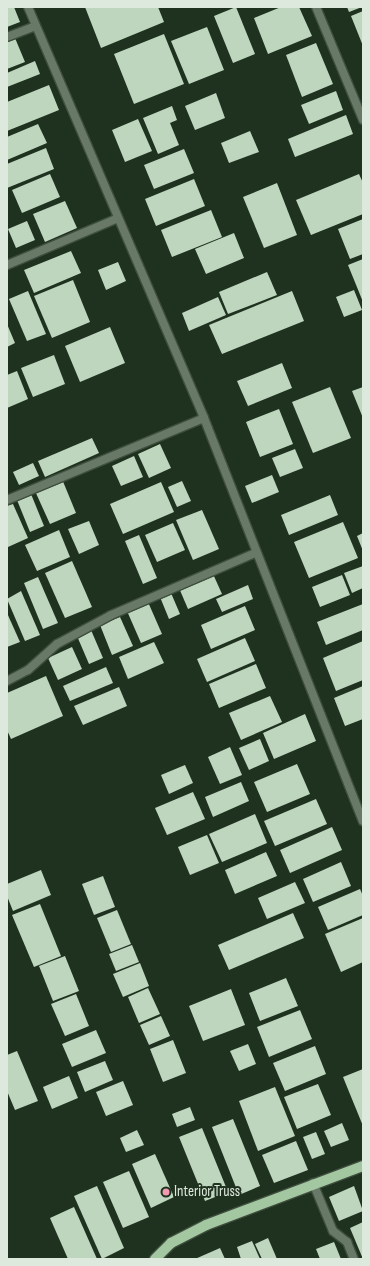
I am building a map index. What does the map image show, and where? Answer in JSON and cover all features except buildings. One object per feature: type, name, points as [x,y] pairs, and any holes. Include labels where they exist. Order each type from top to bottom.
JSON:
[{"type":"main road","points":[[155,1259],[171,1243],[200,1228],[313,1183],[363,1166]]},
{"type":"street","points":[[28,7],[116,219],[204,418],[255,553],[363,821]]},
{"type":"street","points":[[316,7],[363,120]]},
{"type":"street","points":[[7,37],[35,26]]},
{"type":"street","points":[[7,265],[116,219]]},
{"type":"street","points":[[7,500],[204,418]]},
{"type":"street","points":[[7,681],[28,670],[57,644],[111,615],[255,553]]},
{"type":"street","points":[[313,1183],[333,1231],[347,1242],[354,1259]]},
{"type":"place","name":"Interior Truss","points":[[166,1192]]}]
